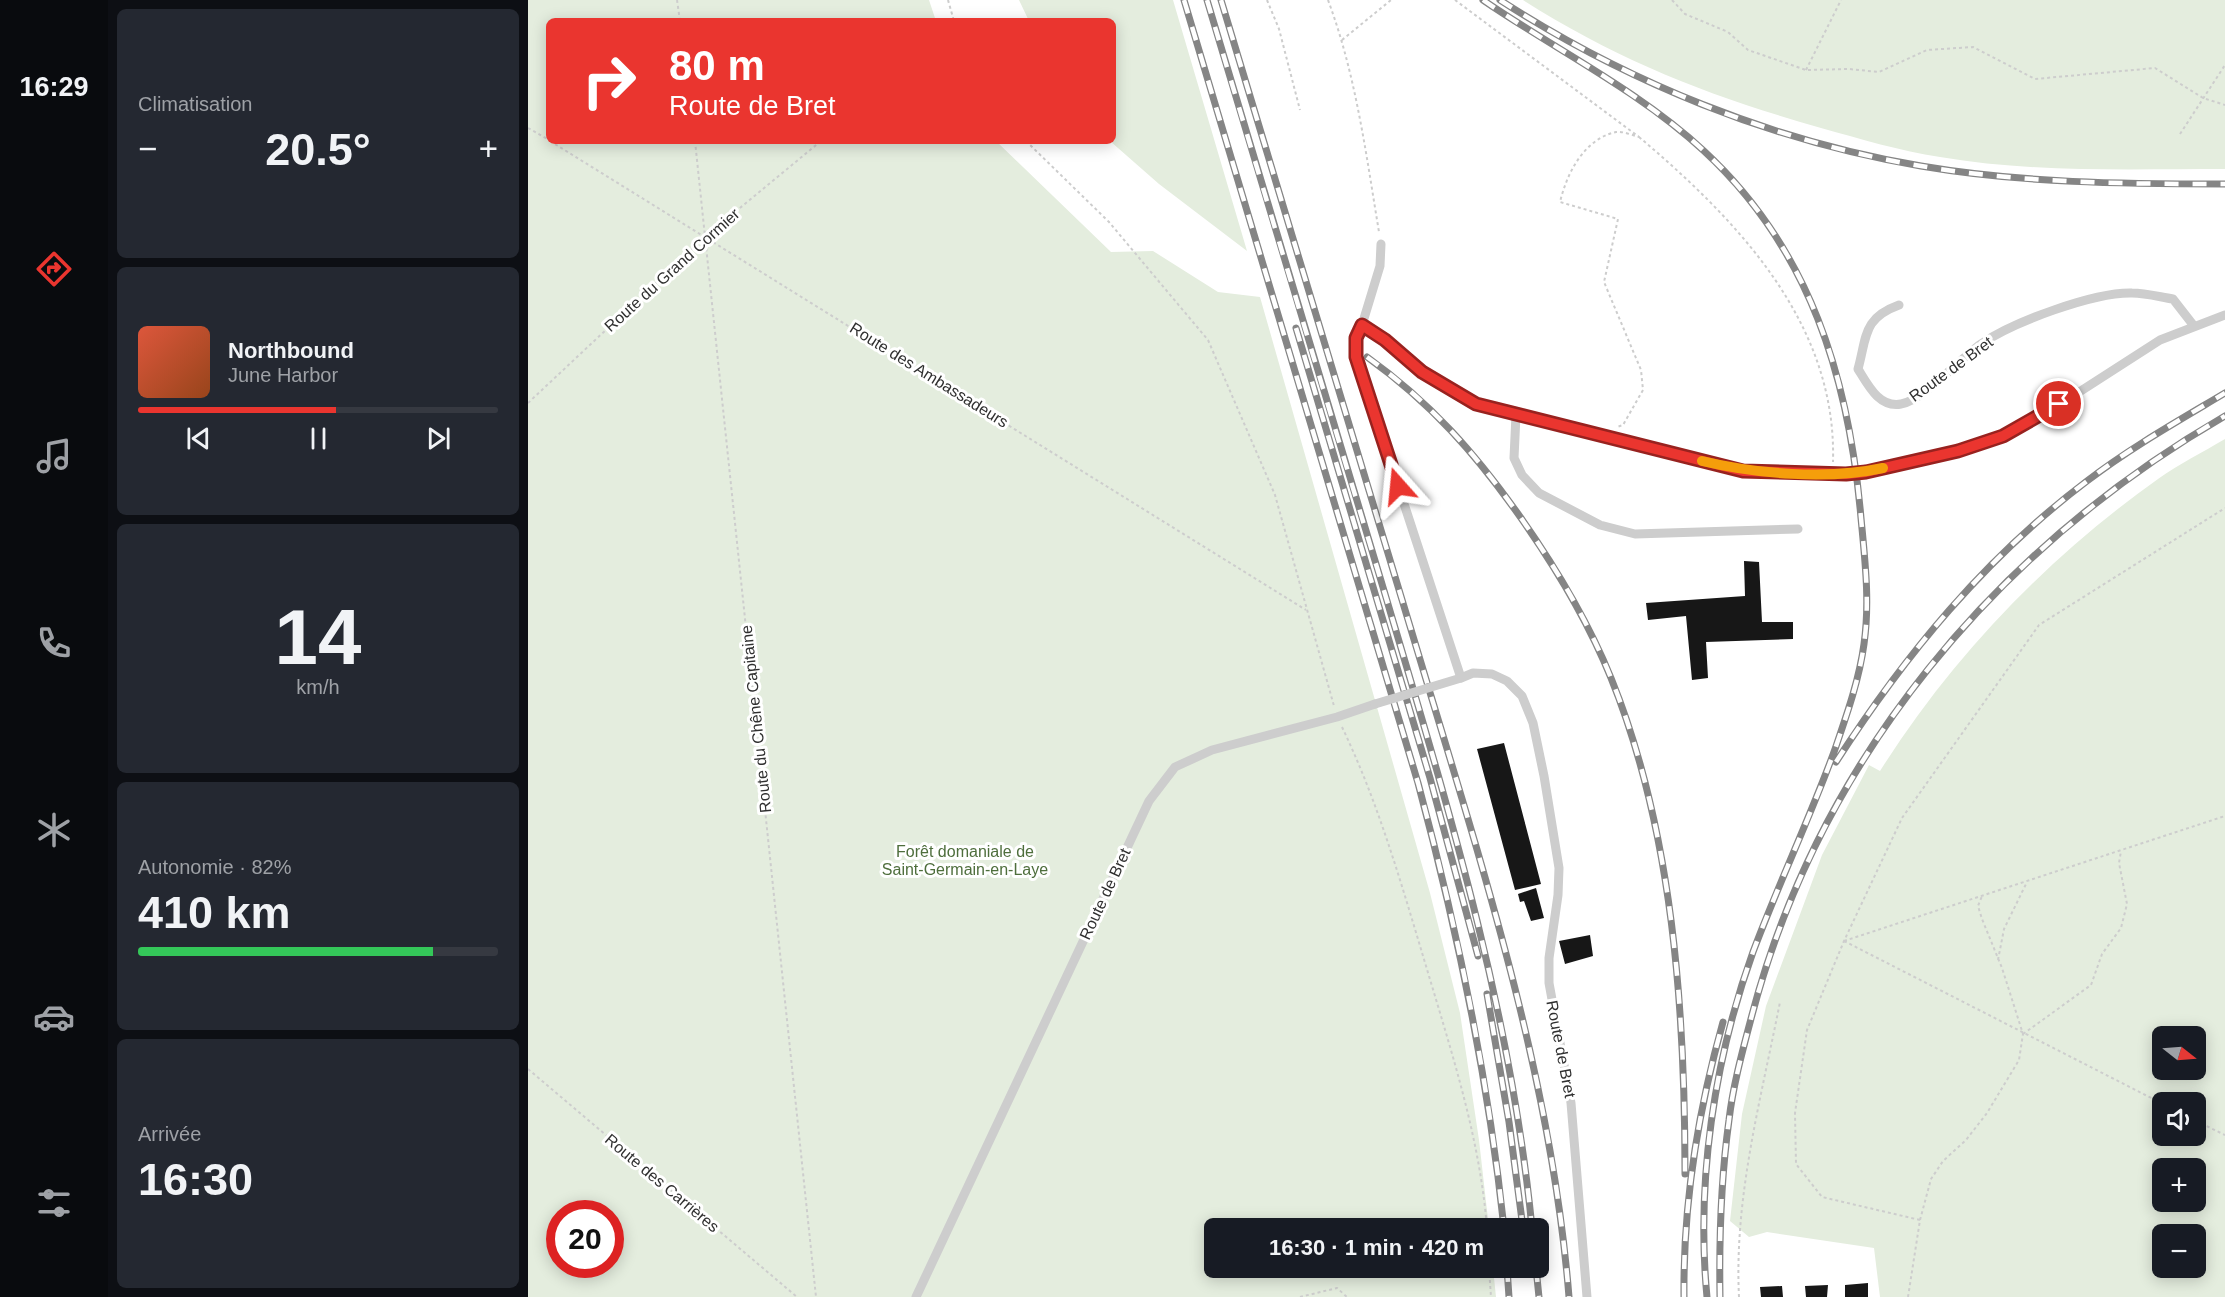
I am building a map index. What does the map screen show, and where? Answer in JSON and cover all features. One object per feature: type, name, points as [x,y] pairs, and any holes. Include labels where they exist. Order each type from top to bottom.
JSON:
[{"type":"lane","points":[[1381,244],[1380,266],[1356,338],[1356,357],[1461,678]]},
{"type":"lane","name":"Route de Bret","points":[[1899,305],[1884,310],[1871,321],[1858,369],[1871,391],[1886,403],[1902,405],[1939,381],[1981,344],[2023,322],[2074,303],[2132,292],[2173,299],[2194,326]]},
{"type":"lane","points":[[1362,325],[1452,391],[1476,404],[1743,471],[1833,473],[1866,472],[1958,451],[2003,436],[2045,414],[2160,340],[2225,315]]},
{"type":"lane","points":[[1516,415],[1514,458],[1522,475],[1539,493],[1600,525],[1635,534],[1798,530]]},
{"type":"lane","name":"Route de Bret","points":[[915,1297],[1149,801],[1175,767],[1212,750],[1337,717],[1473,674],[1492,674],[1507,681],[1522,696],[1533,723],[1559,868],[1558,895],[1549,958],[1549,983],[1571,1103],[1587,1297]]},
{"type":"path","points":[[677,0],[680,18]]},
{"type":"path","points":[[948,0],[953,18]]},
{"type":"path","points":[[1267,0],[1279,29],[1300,110]]},
{"type":"path","points":[[1328,0],[1342,40],[1362,126],[1381,244]]},
{"type":"path","points":[[1342,40],[1391,0]]},
{"type":"path","points":[[1455,0],[1639,137],[1681,173],[1749,244],[1803,322],[1820,366],[1832,415],[1833,473]]},
{"type":"path","points":[[1672,0],[1685,14],[1728,32],[1748,50],[1806,70],[1849,69],[1879,72],[1928,50],[1973,47],[2036,79],[2155,69],[2203,98],[2225,105]]},
{"type":"path","points":[[1806,70],[1841,0]]},
{"type":"path","points":[[2180,134],[2225,65]]},
{"type":"path","name":"Route des Ambassadeurs","points":[[528,128],[546,139]]},
{"type":"path","points":[[1612,429],[1623,425],[1643,390],[1641,370],[1604,282],[1618,219],[1560,202],[1564,185],[1576,162],[1593,143],[1617,132],[1639,137]]},
{"type":"path","name":"Route des Ambassadeurs","points":[[555,144],[1306,610]]},
{"type":"path","name":"Route du Chêne Capitaine","points":[[695,144],[816,1297]]},
{"type":"path","name":"Route du Grand Cormier","points":[[528,403],[706,236],[817,144]]},
{"type":"path","points":[[1029,144],[1109,222],[1208,340],[1275,495],[1337,717],[1368,789],[1405,897],[1454,1056],[1480,1162],[1485,1218]]},
{"type":"path","points":[[1920,1220],[1822,1197],[1796,1164],[1795,1113],[1807,1030],[1844,941],[1902,818],[2040,625],[2225,508]]},
{"type":"path","points":[[1844,941],[2225,816]]},
{"type":"path","points":[[2023,1034],[2091,986],[2102,954],[2121,928],[2127,904],[2119,863],[2121,851]]},
{"type":"path","points":[[1998,960],[2004,929],[2015,900],[2026,883]]},
{"type":"path","points":[[1908,1297],[1920,1220],[1931,1179],[1943,1161],[1966,1140],[1987,1113],[2019,1060],[2023,1034],[1978,906],[1982,896]]},
{"type":"path","points":[[1844,941],[2152,1098]]},
{"type":"path","points":[[1739,1297],[1738,1267],[1743,1188],[1780,1002]]},
{"type":"path","name":"Route des Carrières","points":[[528,1069],[797,1297]]},
{"type":"path","points":[[2206,1126],[2225,1135]]},
{"type":"path","points":[[1490,1278],[1491,1297]]},
{"type":"path","points":[[1300,1297],[1337,1288],[1347,1297]]},
{"type":"green space","name":"Forêt domaniale de Saint-Germain-en-Laye","points":[[528,0],[929,0],[935,18],[546,18],[546,144],[999,144],[1111,252],[1153,251],[1218,292],[1260,297],[1430,893],[1460,1013],[1488,1218],[1204,1218],[1204,1278],[1494,1278],[1496,1297],[528,1297]]},
{"type":"green space","points":[[1019,0],[1173,0],[1247,251],[1159,184],[1113,144],[1116,144],[1116,18],[1028,18]]},
{"type":"green space","points":[[1523,0],[2225,0],[2225,169],[2082,169],[2011,166],[1940,157],[1895,148],[1781,116],[1704,90],[1631,59],[1559,22]]},
{"type":"green space","points":[[2225,439],[2225,1297],[1880,1297],[1874,1248],[1767,1232],[1749,1237],[1730,1221],[1742,1114],[1766,1006],[1822,855],[1869,765],[1880,771],[1938,688],[2005,612],[2041,576],[2117,509],[2183,463]]},
{"type":"building","points":[[1744,561],[1759,562],[1762,622],[1793,622],[1793,639],[1706,642],[1708,678],[1692,680],[1686,616],[1648,620],[1646,603],[1745,596]]},
{"type":"building","points":[[1504,743],[1541,884],[1515,890],[1477,749]]},
{"type":"building","points":[[1536,888],[1544,918],[1531,921],[1524,901],[1520,902],[1518,894]]},
{"type":"building","points":[[1590,935],[1593,956],[1565,964],[1559,941]]},
{"type":"building","points":[[1868,1283],[1868,1297],[1845,1297],[1845,1285]]},
{"type":"building","points":[[1828,1285],[1827,1297],[1806,1297],[1805,1286]]},
{"type":"building","points":[[1782,1286],[1783,1297],[1761,1297],[1760,1287]]},
{"type":"railway","points":[[1184,0],[1433,839],[1470,1004],[1489,1115],[1503,1218]]},
{"type":"railway","points":[[1207,0],[1385,594],[1474,908],[1509,1067],[1531,1218]]},
{"type":"railway","points":[[1221,0],[1491,899],[1531,1057],[1548,1137],[1569,1297]]},
{"type":"railway","points":[[1483,0],[1652,109],[1704,151],[1741,189],[1772,230],[1797,273],[1818,319],[1834,366],[1855,466],[1866,581],[1867,613],[1862,658],[1852,699],[1834,752],[1753,952],[1728,1035],[1718,1078],[1706,1166],[1704,1254],[1707,1297]]},
{"type":"railway","points":[[1500,0],[1548,30],[1650,82],[1756,124],[1865,155],[1921,166],[1996,176],[2111,183],[2225,184]]},
{"type":"railway","points":[[1296,328],[1430,778],[1478,956]]},
{"type":"railway","points":[[1367,357],[1412,392],[1432,411],[1451,430],[1504,494],[1559,576],[1592,636],[1611,678],[1632,737],[1649,797],[1662,859],[1678,985],[1685,1174]]},
{"type":"railway","points":[[1836,762],[1862,722],[1919,646],[1949,610],[2014,542],[2103,469],[2154,435],[2225,393]]},
{"type":"railway","points":[[1720,1297],[1720,1230],[1726,1142],[1736,1080],[1752,1015],[1782,921],[1823,832],[1871,747],[1928,669],[1993,596],[2064,529],[2142,469],[2225,416]]},
{"type":"railway","points":[[1487,994],[1509,1122],[1522,1218]]},
{"type":"railway","points":[[1684,1297],[1689,1193],[1699,1124],[1723,1022]]},
{"type":"railway","points":[[1508,1278],[1509,1297]]},
{"type":"railway","points":[[1537,1278],[1539,1297]]},
{"type":"slow traffic","points":[[1702,461],[1743,471],[1782,473],[1850,474],[1883,468]]},
{"type":"route","points":[[1398,486],[1356,357],[1356,338],[1362,325],[1385,340],[1422,372],[1476,404],[1743,471],[1846,474],[1866,472],[1958,451],[2003,436],[2059,404]]}]
